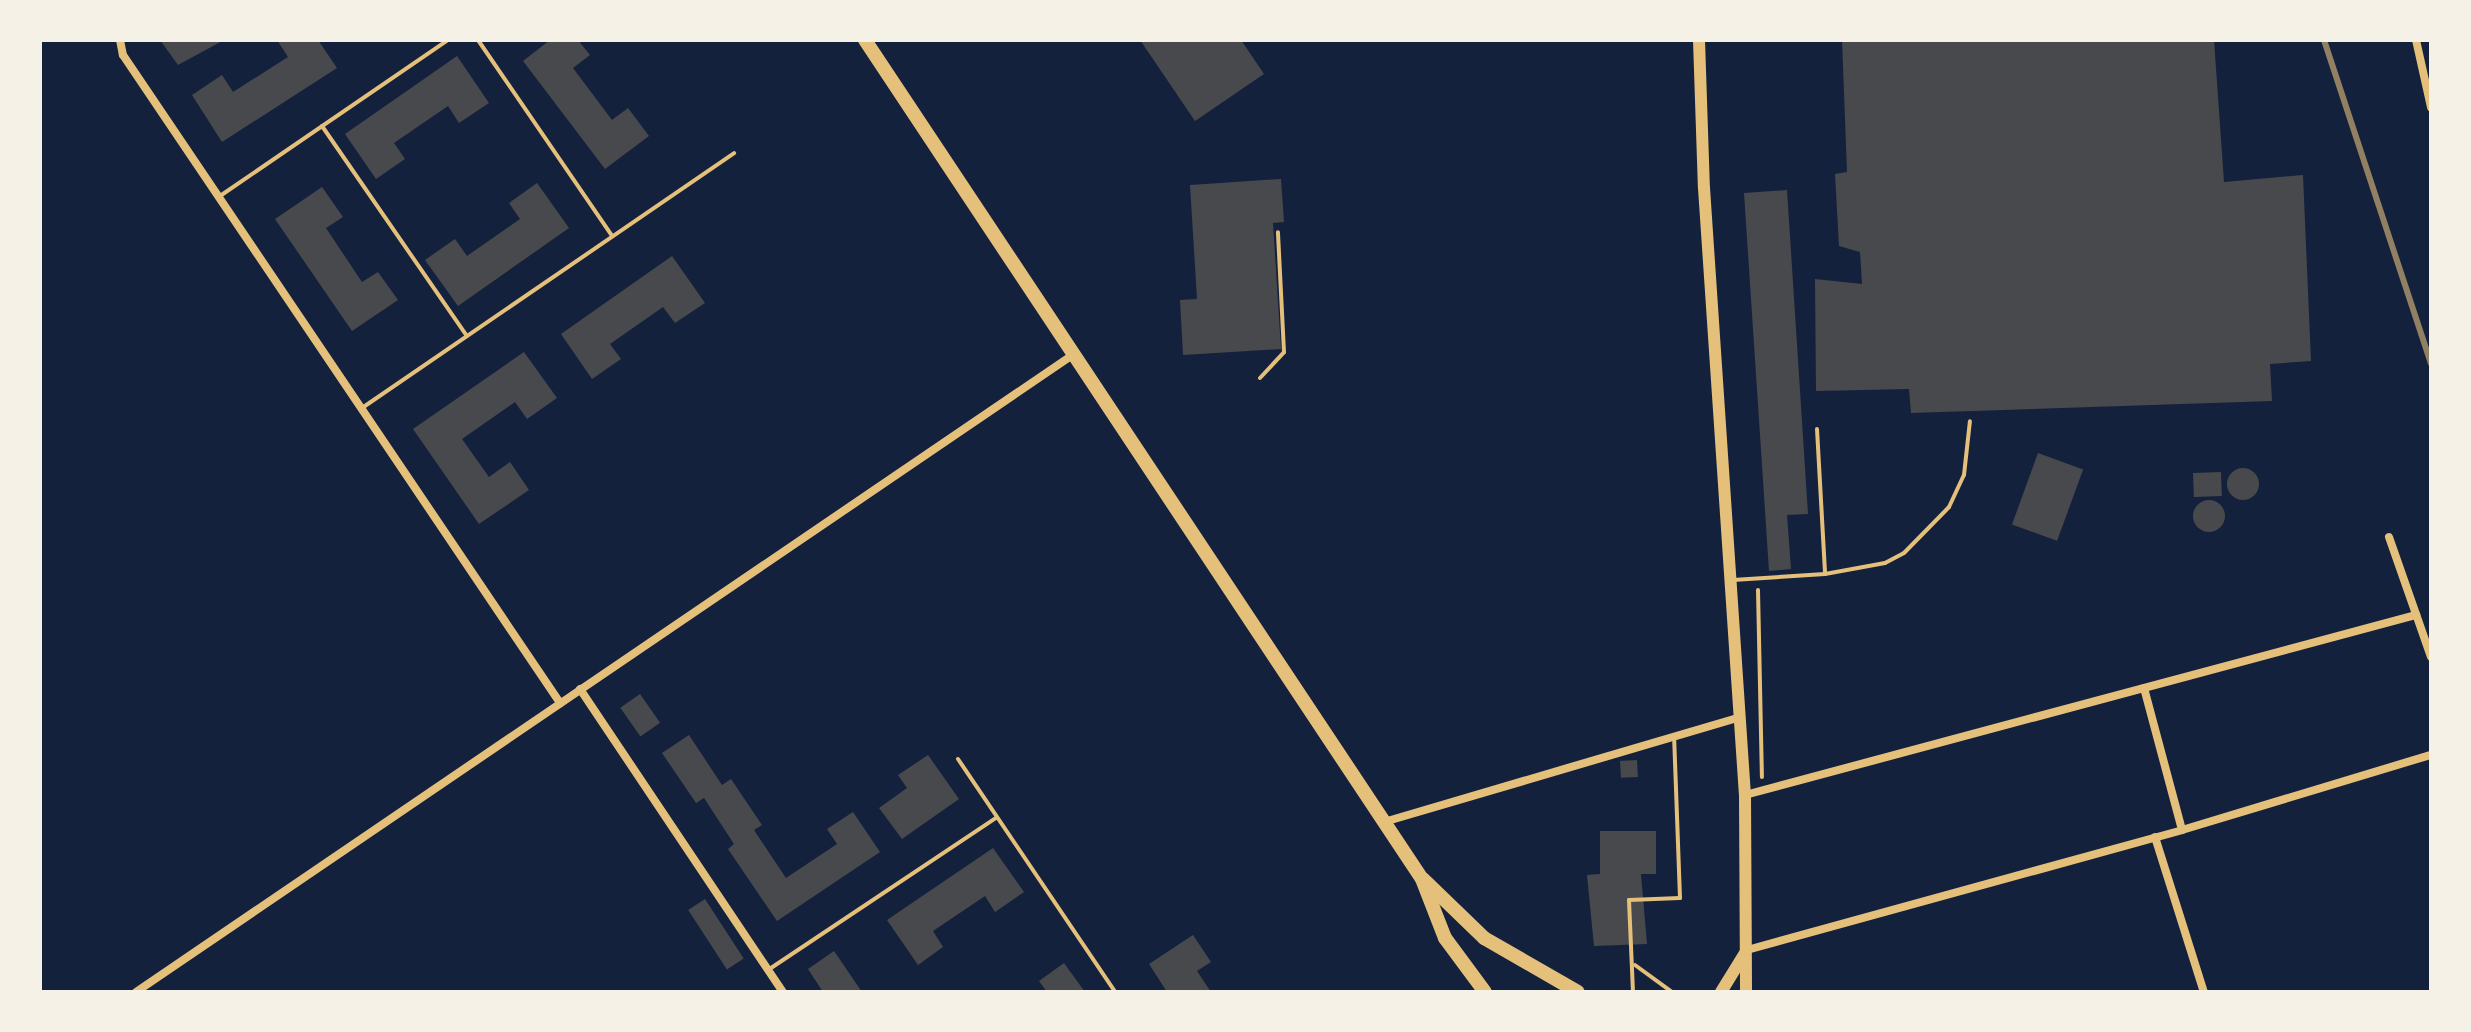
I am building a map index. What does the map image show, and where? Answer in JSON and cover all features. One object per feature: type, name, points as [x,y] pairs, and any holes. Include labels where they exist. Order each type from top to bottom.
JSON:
[{"type":"main road","points":[[865,40],[1422,879],[1484,938],[1578,992]]},
{"type":"main road","points":[[1699,40],[1745,795],[1746,992]]},
{"type":"main road","points":[[1422,879],[1445,938],[1485,992]]},
{"type":"main road","points":[[1721,991],[1747,950]]},
{"type":"street","points":[[120,40],[123,55],[560,703]]},
{"type":"street","points":[[2416,40],[2431,107]]},
{"type":"street","points":[[136,992],[1074,354]]},
{"type":"street","points":[[2389,537],[2431,657]]},
{"type":"street","points":[[1745,795],[2416,615]]},
{"type":"street","points":[[2144,688],[2182,830]]},
{"type":"street","points":[[580,689],[783,992]]},
{"type":"street","points":[[1383,822],[1740,717]]},
{"type":"street","points":[[1747,950],[2182,830],[2431,755]]},
{"type":"street","points":[[2155,837],[2204,992]]},
{"type":"lane","points":[[218,197],[448,40]]},
{"type":"lane","points":[[478,40],[613,236]]},
{"type":"lane","points":[[322,126],[467,336]]},
{"type":"lane","points":[[360,410],[734,153]]},
{"type":"lane","points":[[1260,378],[1284,352],[1278,232]]},
{"type":"lane","points":[[1730,580],[1825,574],[1885,563],[1923,537],[1949,507],[1964,475],[1970,421]]},
{"type":"lane","points":[[1817,429],[1825,574]]},
{"type":"lane","points":[[1633,992],[1635,965],[1629,900],[1680,898],[1674,735]]},
{"type":"lane","points":[[958,759],[1115,992]]},
{"type":"lane","points":[[768,970],[997,817]]},
{"type":"lane","points":[[1635,965],[1672,992]]},
{"type":"path","points":[[1758,579],[1762,791]]},
{"type":"building","points":[[160,40],[224,40],[178,65]]},
{"type":"building","points":[[277,40],[318,40],[337,68],[222,142],[192,95],[222,75],[233,92],[288,57]]},
{"type":"building","points":[[550,40],[578,40],[590,55],[573,68],[612,120],[628,108],[649,136],[605,169],[523,61]]},
{"type":"building","points":[[1140,40],[1241,40],[1264,74],[1195,121]]},
{"type":"building","points":[[1842,40],[2214,40],[2224,182],[2303,175],[2311,361],[2270,364],[2272,401],[1911,413],[1909,389],[1816,391],[1815,279],[1862,284],[1860,252],[1839,246],[1835,174],[1847,172]]},
{"type":"building","points":[[457,56],[489,103],[459,123],[448,106],[394,143],[405,159],[376,179],[345,134]]},
{"type":"building","points":[[1281,179],[1284,222],[1273,223],[1281,349],[1183,355],[1180,300],[1197,299],[1190,185]]},
{"type":"building","points":[[537,183],[569,228],[458,306],[425,260],[455,239],[467,256],[520,219],[509,203]]},
{"type":"building","points":[[322,187],[343,217],[326,228],[362,282],[378,272],[398,300],[352,331],[275,219]]},
{"type":"building","points":[[1787,190],[1808,514],[1787,515],[1791,569],[1769,571],[1744,193]]},
{"type":"building","points":[[672,256],[705,303],[675,323],[663,307],[610,344],[621,359],[592,379],[561,334]]},
{"type":"building","points":[[524,352],[557,398],[527,419],[515,402],[462,439],[489,477],[510,462],[529,490],[479,524],[413,429]]},
{"type":"building","points":[[2038,453],[2083,469],[2057,541],[2012,524]]},
{"type":"building","points":[[2243,468],[2255,472],[2259,484],[2255,496],[2243,500],[2231,496],[2227,484],[2231,472]]},
{"type":"building","points":[[2221,472],[2222,496],[2194,497],[2193,473]]},
{"type":"building","points":[[2209,500],[2221,504],[2225,516],[2221,528],[2209,532],[2197,528],[2193,516],[2197,504]]},
{"type":"building","points":[[640,694],[660,723],[640,736],[620,708]]},
{"type":"building","points":[[689,735],[722,785],[731,779],[762,825],[754,830],[786,878],[837,844],[827,829],[853,812],[880,852],[777,921],[728,849],[734,844],[704,798],[696,803],[662,753]]},
{"type":"building","points":[[928,755],[959,799],[902,839],[879,808],[907,788],[898,775]]},
{"type":"building","points":[[1637,760],[1638,777],[1621,778],[1620,761]]},
{"type":"building","points":[[1600,831],[1656,831],[1656,874],[1641,874],[1647,944],[1594,946],[1587,875],[1600,874]]},
{"type":"building","points":[[993,848],[1024,892],[995,912],[985,896],[933,931],[943,947],[918,965],[887,920]]},
{"type":"building","points":[[705,899],[744,959],[727,969],[688,910]]},
{"type":"building","points":[[1193,935],[1211,962],[1197,971],[1211,992],[1167,992],[1149,964]]},
{"type":"building","points":[[834,951],[862,992],[823,992],[808,969]]},
{"type":"building","points":[[1064,963],[1085,992],[1047,992],[1039,981]]},
{"type":"railway","points":[[2324,40],[2431,364]]}]
